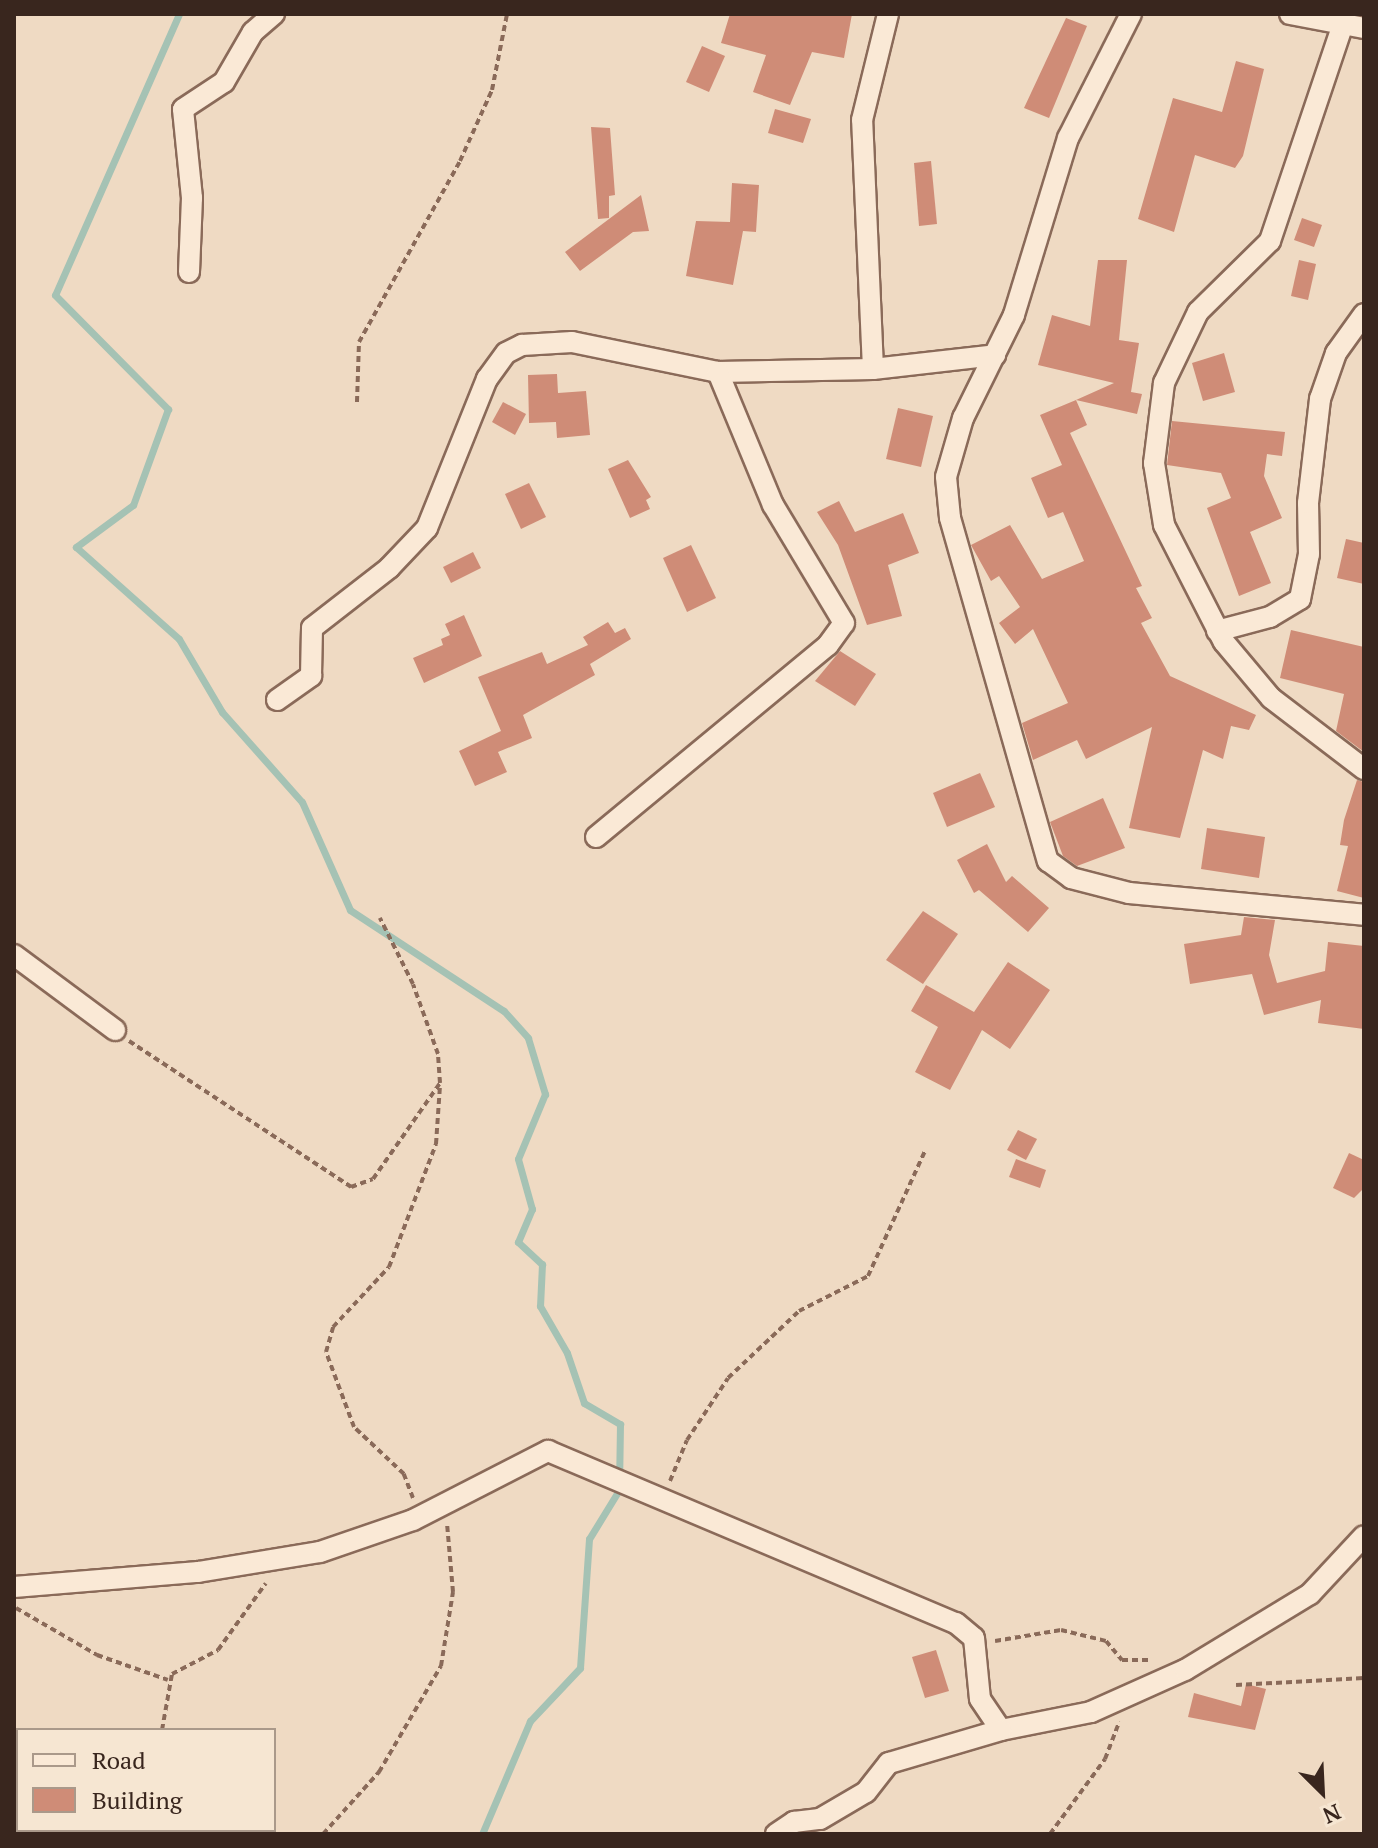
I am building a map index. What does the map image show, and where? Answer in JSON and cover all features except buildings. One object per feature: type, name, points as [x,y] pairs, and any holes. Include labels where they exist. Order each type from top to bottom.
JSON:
[{"type":"street","points":[[189,272],[192,198],[183,109],[224,82],[253,32],[274,14]]},
{"type":"street","points":[[873,369],[862,120],[888,14]]},
{"type":"street","points":[[1290,14],[1364,28]]},
{"type":"street","points":[[1130,15],[1068,138],[1026,284],[963,418],[946,494],[1048,861],[1071,878],[1129,893],[1364,915]]},
{"type":"street","points":[[1343,24],[1270,241],[1198,312],[1164,383],[1154,463],[1158,501],[1217,631],[1253,682],[1364,769]]},
{"type":"street","points":[[1217,631],[1270,617],[1300,599],[1309,554],[1313,429],[1322,387],[1364,314]]},
{"type":"street","points":[[277,700],[311,676],[312,628],[389,568],[427,528],[487,379],[506,353],[545,341],[572,342],[718,372],[873,369],[995,355]]},
{"type":"street","points":[[596,837],[627,805],[828,645],[844,623],[773,505],[718,372]]},
{"type":"street","points":[[14,955],[115,1030]]},
{"type":"street","points":[[14,1587],[241,1566],[320,1552],[413,1520],[548,1451],[956,1623],[977,1646],[980,1699],[1001,1730]]},
{"type":"street","points":[[776,1834],[859,1796],[889,1763],[1001,1730],[1070,1718],[1122,1700],[1297,1603],[1364,1536]]},
{"type":"path","points":[[357,402],[355,364],[363,332],[460,161],[492,90],[507,14]]},
{"type":"path","points":[[380,918],[413,984],[438,1054],[440,1083],[436,1144],[389,1267],[333,1327],[326,1352],[354,1427],[404,1474],[413,1494],[413,1520]]},
{"type":"path","points":[[115,1030],[189,1085],[258,1121],[351,1187],[373,1179],[440,1083]]},
{"type":"path","points":[[662,1499],[717,1390],[799,1311],[868,1276],[925,1151]]},
{"type":"path","points":[[323,1834],[379,1772],[441,1666],[453,1592],[445,1504]]},
{"type":"path","points":[[168,1680],[218,1650],[273,1576]]},
{"type":"path","points":[[14,1607],[97,1655],[168,1680]]},
{"type":"path","points":[[977,1646],[1061,1630],[1106,1641],[1122,1660],[1149,1660]]},
{"type":"path","points":[[1236,1685],[1364,1678]]},
{"type":"path","points":[[162,1728],[168,1680]]},
{"type":"path","points":[[1050,1834],[1111,1749],[1122,1700]]},
{"type":"waterway","points":[[179,14],[55,295],[168,409],[133,505],[76,547],[179,639],[222,712],[302,802],[350,910],[504,1011],[528,1038],[545,1094],[518,1159],[532,1209],[518,1242],[542,1264],[540,1306],[567,1353],[584,1403],[620,1424],[619,1490],[589,1539],[580,1668],[530,1721],[482,1834]]}]
